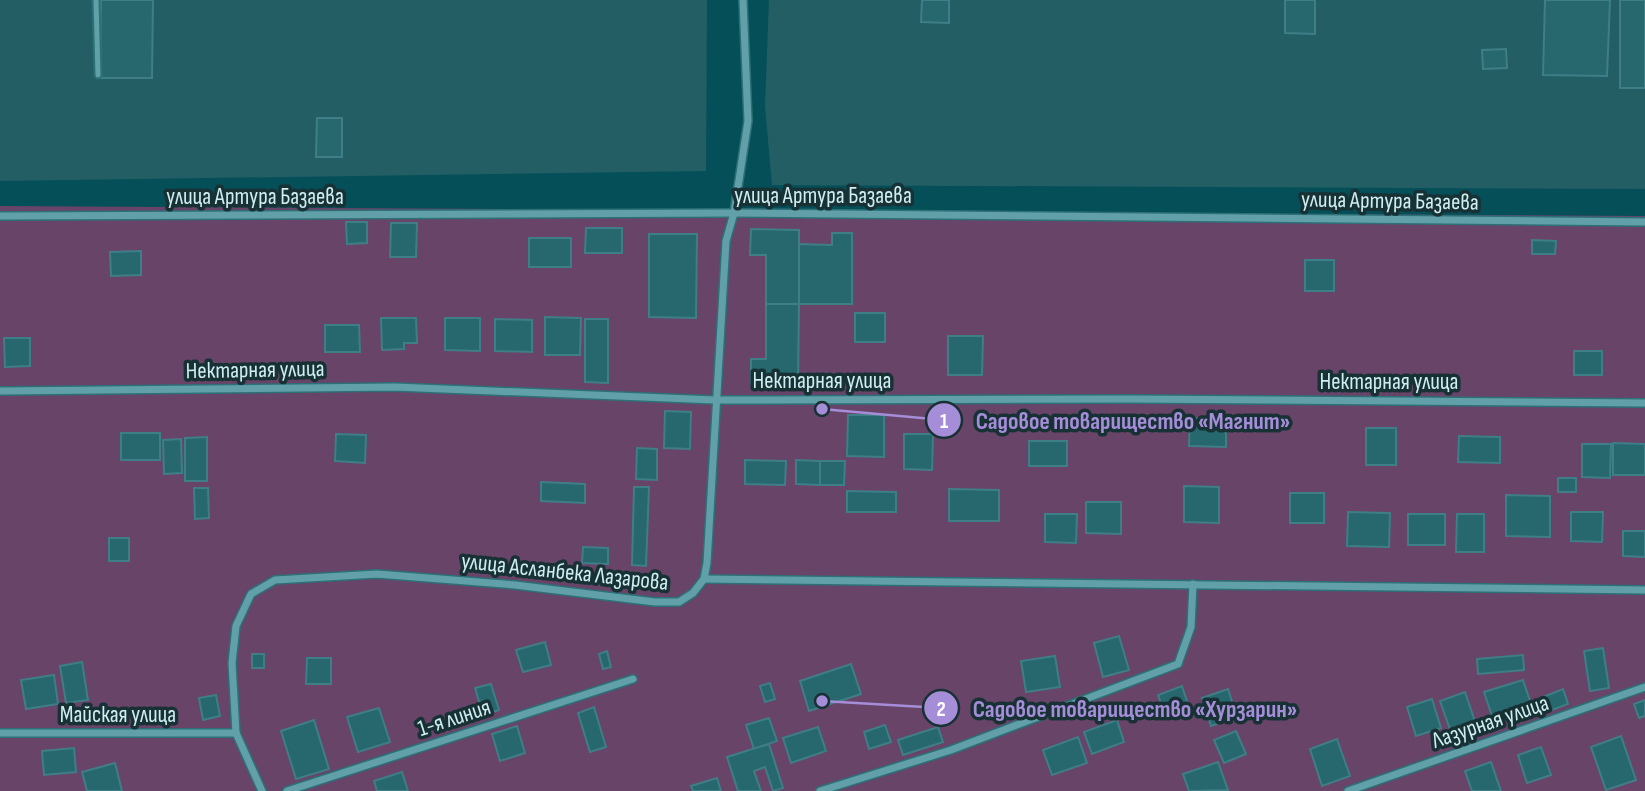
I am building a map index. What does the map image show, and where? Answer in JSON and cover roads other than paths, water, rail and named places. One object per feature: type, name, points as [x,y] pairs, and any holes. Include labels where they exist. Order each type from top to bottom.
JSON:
[{"type":"street","points":[[743,0],[748,121],[734,213],[726,241],[704,579],[1645,590]]},
{"type":"street","name":"улица Артура Базаева","points":[[0,216],[734,213],[1645,222]]},
{"type":"street","name":"Нектарная улица","points":[[0,391],[395,387],[715,400],[1132,399],[1645,403]]},
{"type":"street","name":"улица Асланбека Лазарова","points":[[262,791],[236,733],[232,663],[236,626],[251,594],[275,579],[377,573],[515,585],[655,602],[679,602],[693,593],[704,579]]},
{"type":"street","points":[[821,791],[951,750],[1178,664],[1191,627],[1193,584]]},
{"type":"street","name":"1-я линия","points":[[287,791],[633,679]]},
{"type":"street","name":"Лазурная улица","points":[[1348,791],[1645,687]]},
{"type":"street","name":"Майская улица","points":[[0,733],[236,733]]},
{"type":"lane","points":[[96,0],[98,75]]},
{"type":"place","name":"Садовое товарищество «Магнит»","points":[[822,409]]},
{"type":"place","name":"Садовое товарищество «Хурзарин»","points":[[822,701]]}]
